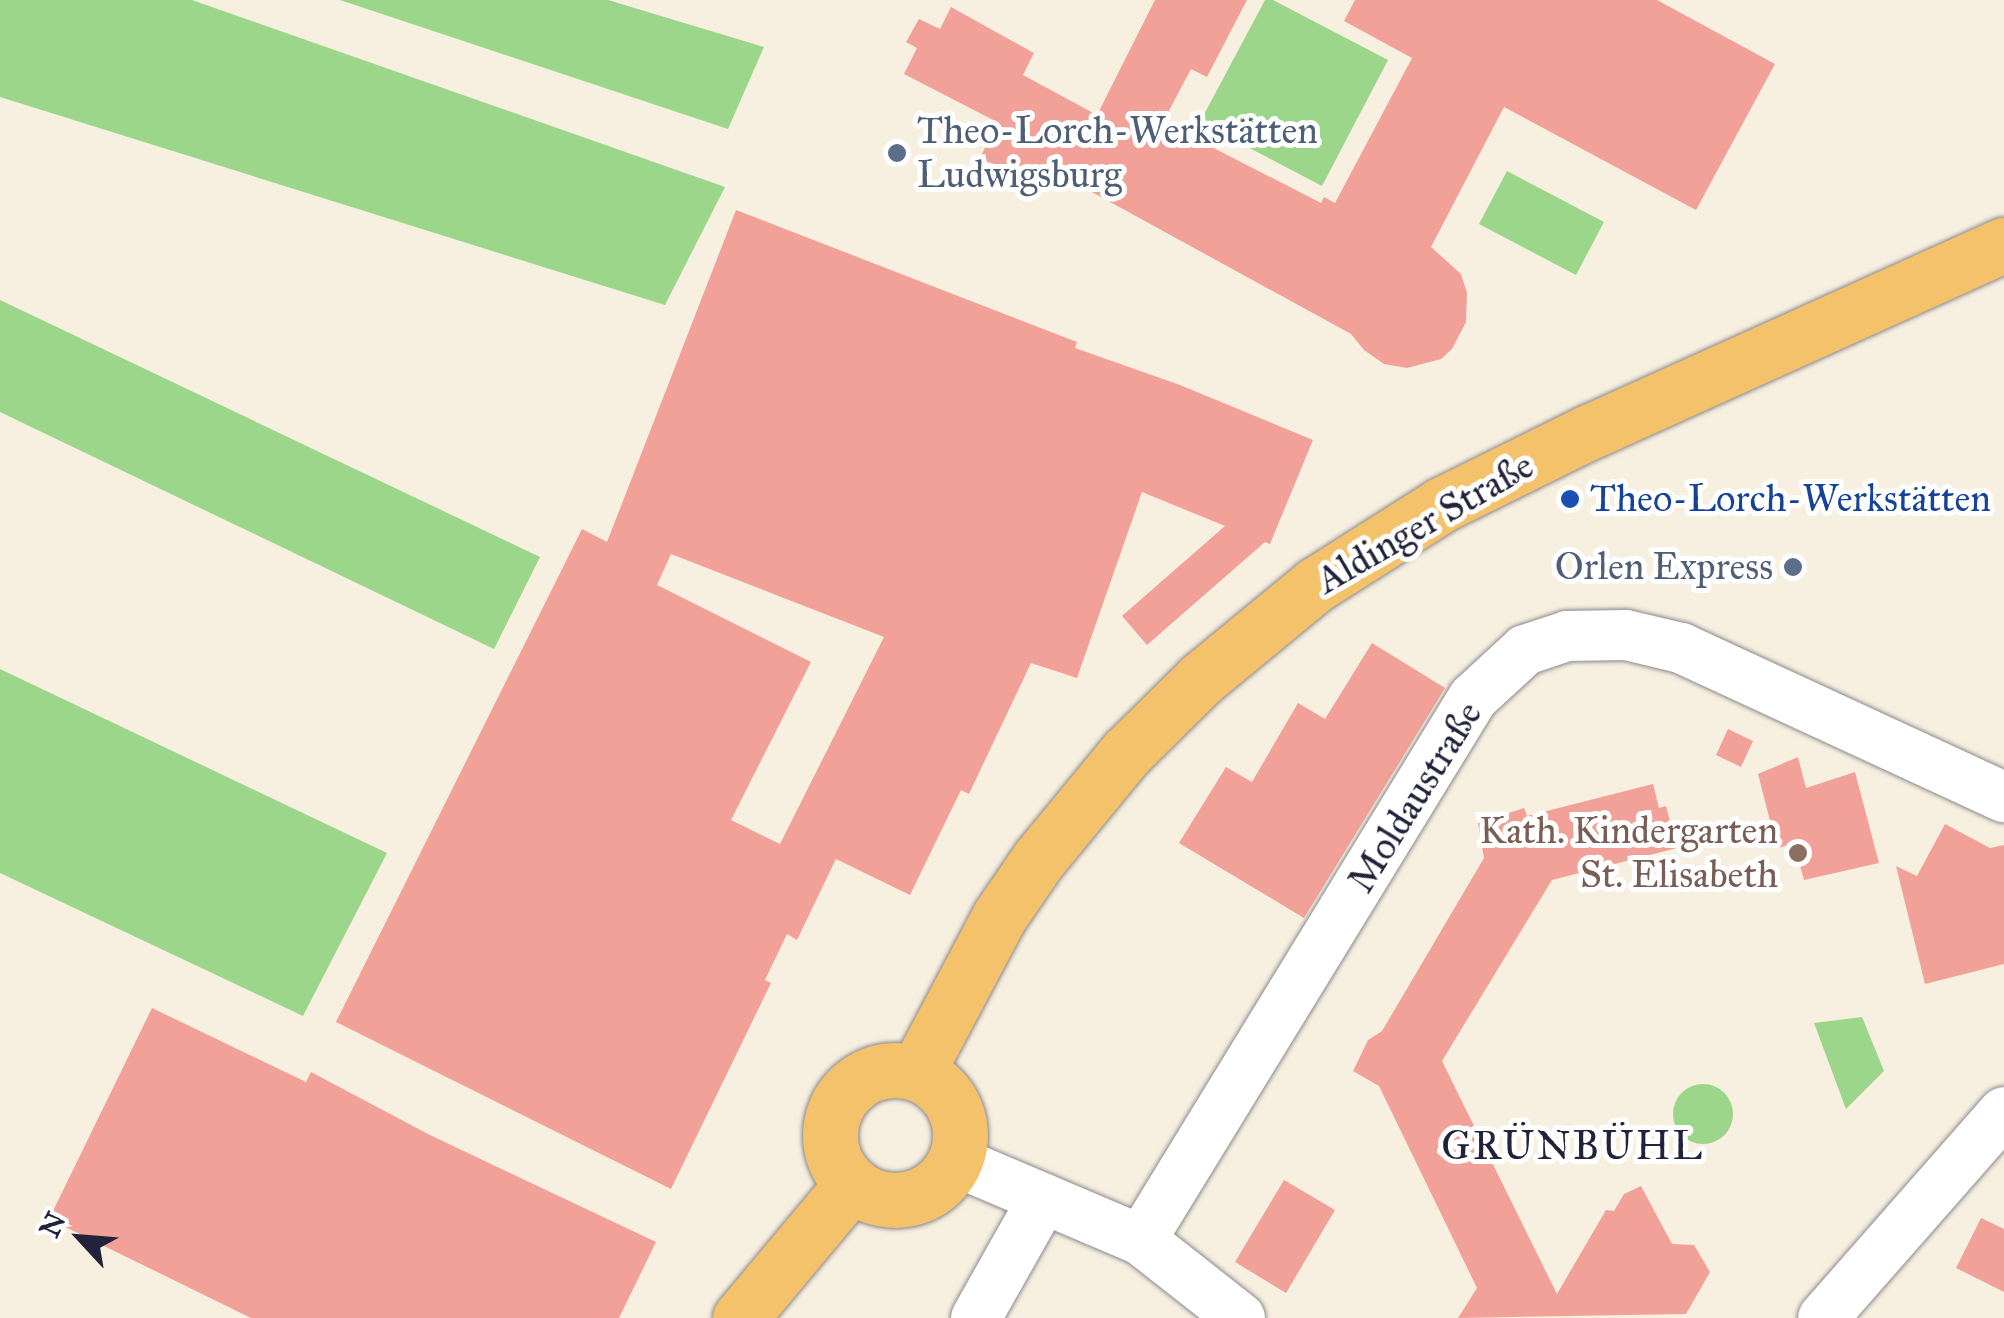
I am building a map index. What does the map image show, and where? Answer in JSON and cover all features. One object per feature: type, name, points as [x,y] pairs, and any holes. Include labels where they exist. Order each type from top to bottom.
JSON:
[{"type":"main road","name":"Aldinger Straße","points":[[917,1072],[999,917],[1038,860],[1138,741],[1201,679],[1315,585],[1426,514],[1523,464],[2004,245]]},
{"type":"main road","points":[[881,1070],[917,1072],[936,1083],[958,1119],[960,1141],[954,1161],[928,1192],[909,1199],[889,1200],[852,1184],[838,1167],[830,1146],[830,1122],[838,1101],[849,1087],[881,1070]]},
{"type":"main road","points":[[740,1318],[852,1184]]},
{"type":"street","name":"Moldaustraße","points":[[1141,1240],[1473,698],[1525,650],[1567,636],[1626,635],[1681,648],[2004,797]]},
{"type":"street","points":[[1850,1310],[2004,1112]]},
{"type":"street","points":[[954,1161],[1141,1240],[1240,1318]]},
{"type":"street","points":[[976,1318],[1043,1199]]},
{"type":"green space","points":[[0,0],[192,0],[725,187],[665,305],[0,97]]},
{"type":"green space","points":[[340,0],[608,0],[764,47],[728,129]]},
{"type":"green space","points":[[1265,0],[1273,0],[1388,60],[1322,186],[1200,122]]},
{"type":"green space","points":[[1507,171],[1604,222],[1576,275],[1479,224]]},
{"type":"green space","points":[[0,300],[540,557],[494,649],[0,412]]},
{"type":"green space","points":[[0,669],[387,853],[303,1016],[0,873]]},
{"type":"green space","points":[[1862,1017],[1884,1071],[1846,1109],[1814,1023]]},
{"type":"green space","points":[[1703,1084],[1724,1093],[1733,1114],[1724,1135],[1703,1144],[1682,1135],[1673,1114],[1682,1093]]},
{"type":"building","points":[[1155,0],[1247,0],[1207,77],[1191,69],[1163,122],[1321,203],[1324,197],[1335,203],[1412,58],[1344,21],[1355,0],[1657,0],[1775,64],[1696,210],[1504,107],[1431,247],[1461,274],[1467,293],[1466,322],[1452,349],[1441,359],[1407,368],[1384,364],[1364,350],[1351,334],[1070,180],[1067,188],[979,159],[999,123],[904,74],[917,48],[906,42],[919,19],[940,29],[951,7],[1034,53],[1023,75],[1097,115]]},
{"type":"building","points":[[736,210],[1077,342],[1075,348],[1180,385],[1313,440],[1270,544],[1265,542],[1147,645],[1122,616],[1225,526],[1142,492],[1077,678],[1031,663],[969,794],[961,790],[910,895],[836,859],[797,940],[787,934],[765,980],[771,983],[671,1189],[336,1022],[582,529],[607,542]],"holes":[[[671,554],[884,637],[780,844],[731,820],[811,662],[657,585]]]},
{"type":"building","points":[[1372,643],[1445,688],[1304,918],[1179,843],[1226,767],[1252,782],[1298,703],[1325,719]]},
{"type":"building","points":[[1728,729],[1753,741],[1741,767],[1716,755]]},
{"type":"building","points":[[1798,757],[1806,788],[1855,772],[1879,863],[1804,880],[1794,844],[1777,848],[1758,774]]},
{"type":"building","points":[[1653,784],[1659,808],[1666,806],[1677,848],[1552,880],[1442,1061],[1557,1294],[1606,1210],[1614,1211],[1624,1194],[1641,1186],[1672,1244],[1694,1245],[1710,1272],[1686,1314],[1458,1318],[1477,1288],[1379,1086],[1353,1071],[1368,1040],[1382,1031],[1484,858],[1478,823],[1524,808],[1527,816]]},
{"type":"building","points":[[1945,824],[1990,848],[2004,845],[2004,964],[1925,984],[1896,866],[1917,876]]},
{"type":"building","points":[[152,1008],[306,1082],[311,1072],[430,1135],[656,1242],[619,1318],[251,1318],[49,1219]]},
{"type":"building","points":[[1284,1180],[1335,1210],[1286,1293],[1235,1262]]},
{"type":"building","points":[[1981,1218],[2004,1229],[2004,1292],[1956,1268]]},
{"type":"place","name":"Theo-Lorch-Werkstätten Ludwigsburg","points":[[897,153]]},
{"type":"place","name":"Theo-Lorch-Werkstätten","points":[[1570,499]]},
{"type":"place","name":"Orlen Express","points":[[1793,567]]},
{"type":"place","name":"Kath. Kindergarten St. Elisabeth","points":[[1798,853]]},
{"type":"district","name":"GRÜNBÜHL","points":[[1573,1146]]}]
